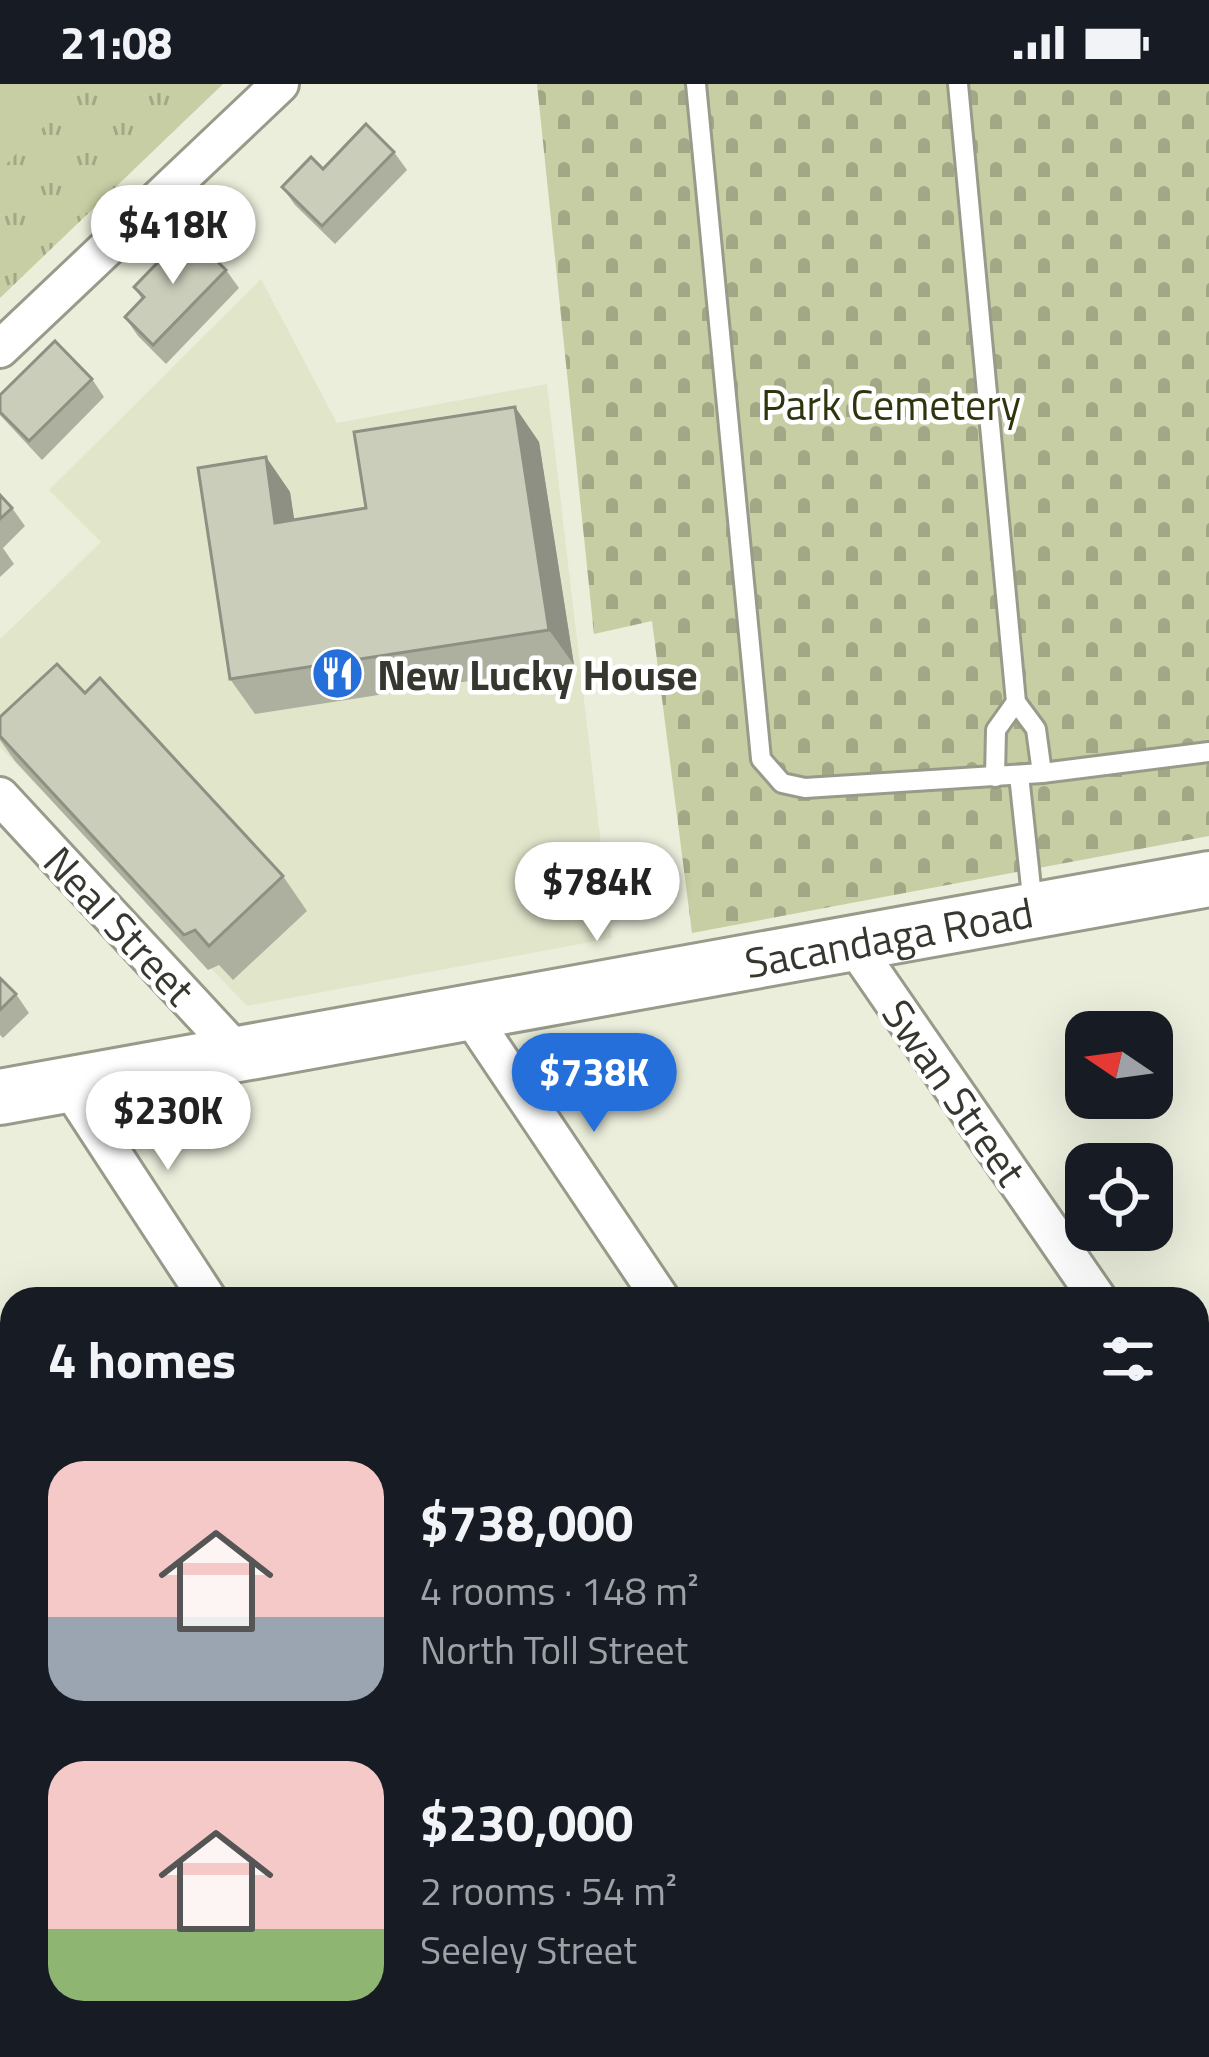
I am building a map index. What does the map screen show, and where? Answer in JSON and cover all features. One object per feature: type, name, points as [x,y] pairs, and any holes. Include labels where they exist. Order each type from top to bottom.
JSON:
[{"type":"main road","name":"Sacandaga Road","points":[[0,1096],[1209,878]]},
{"type":"street","points":[[0,349],[280,84]]},
{"type":"street","name":"Neal Street","points":[[0,796],[240,1055]]},
{"type":"street","name":"Swan Street","points":[[853,944],[1090,1287]]},
{"type":"street","points":[[467,1012],[653,1287]]},
{"type":"street","points":[[68,1085],[200,1287]]},
{"type":"lane","points":[[696,84],[761,759],[782,783],[805,788],[1042,773],[1209,752]]},
{"type":"lane","points":[[958,84],[1016,702],[1036,729],[1042,773]]},
{"type":"lane","points":[[995,777],[996,730],[1016,702]]},
{"type":"lane","points":[[1019,775],[1033,911]]},
{"type":"shaded area","points":[[261,279],[337,423],[547,384],[612,938],[247,1006],[0,747],[0,639],[101,542],[49,490]]},
{"type":"green space","points":[[0,84],[223,84],[0,298]]},
{"type":"green space","points":[[0,84],[87,84],[0,170]]},
{"type":"green space","name":"Park Cemetery","points":[[537,84],[1209,84],[1209,836],[692,933],[652,621],[594,634]]},
{"type":"building","points":[[366,124],[394,152],[322,226],[282,187],[311,157],[323,169]]},
{"type":"building","points":[[187,232],[226,270],[153,345],[125,317],[144,297],[134,287]]},
{"type":"building","points":[[55,341],[92,379],[29,441],[0,412],[0,395]]},
{"type":"building","points":[[515,407],[549,630],[230,679],[198,468],[266,457],[275,523],[366,508],[354,432]]},
{"type":"building","points":[[0,495],[12,508],[0,519]]},
{"type":"building","points":[[57,664],[85,693],[100,678],[283,876],[209,946],[195,930],[184,935],[0,736],[0,717]]},
{"type":"building","points":[[0,978],[16,994],[0,1010]]},
{"type":"place","name":"New Lucky House","points":[[338,674]]}]
